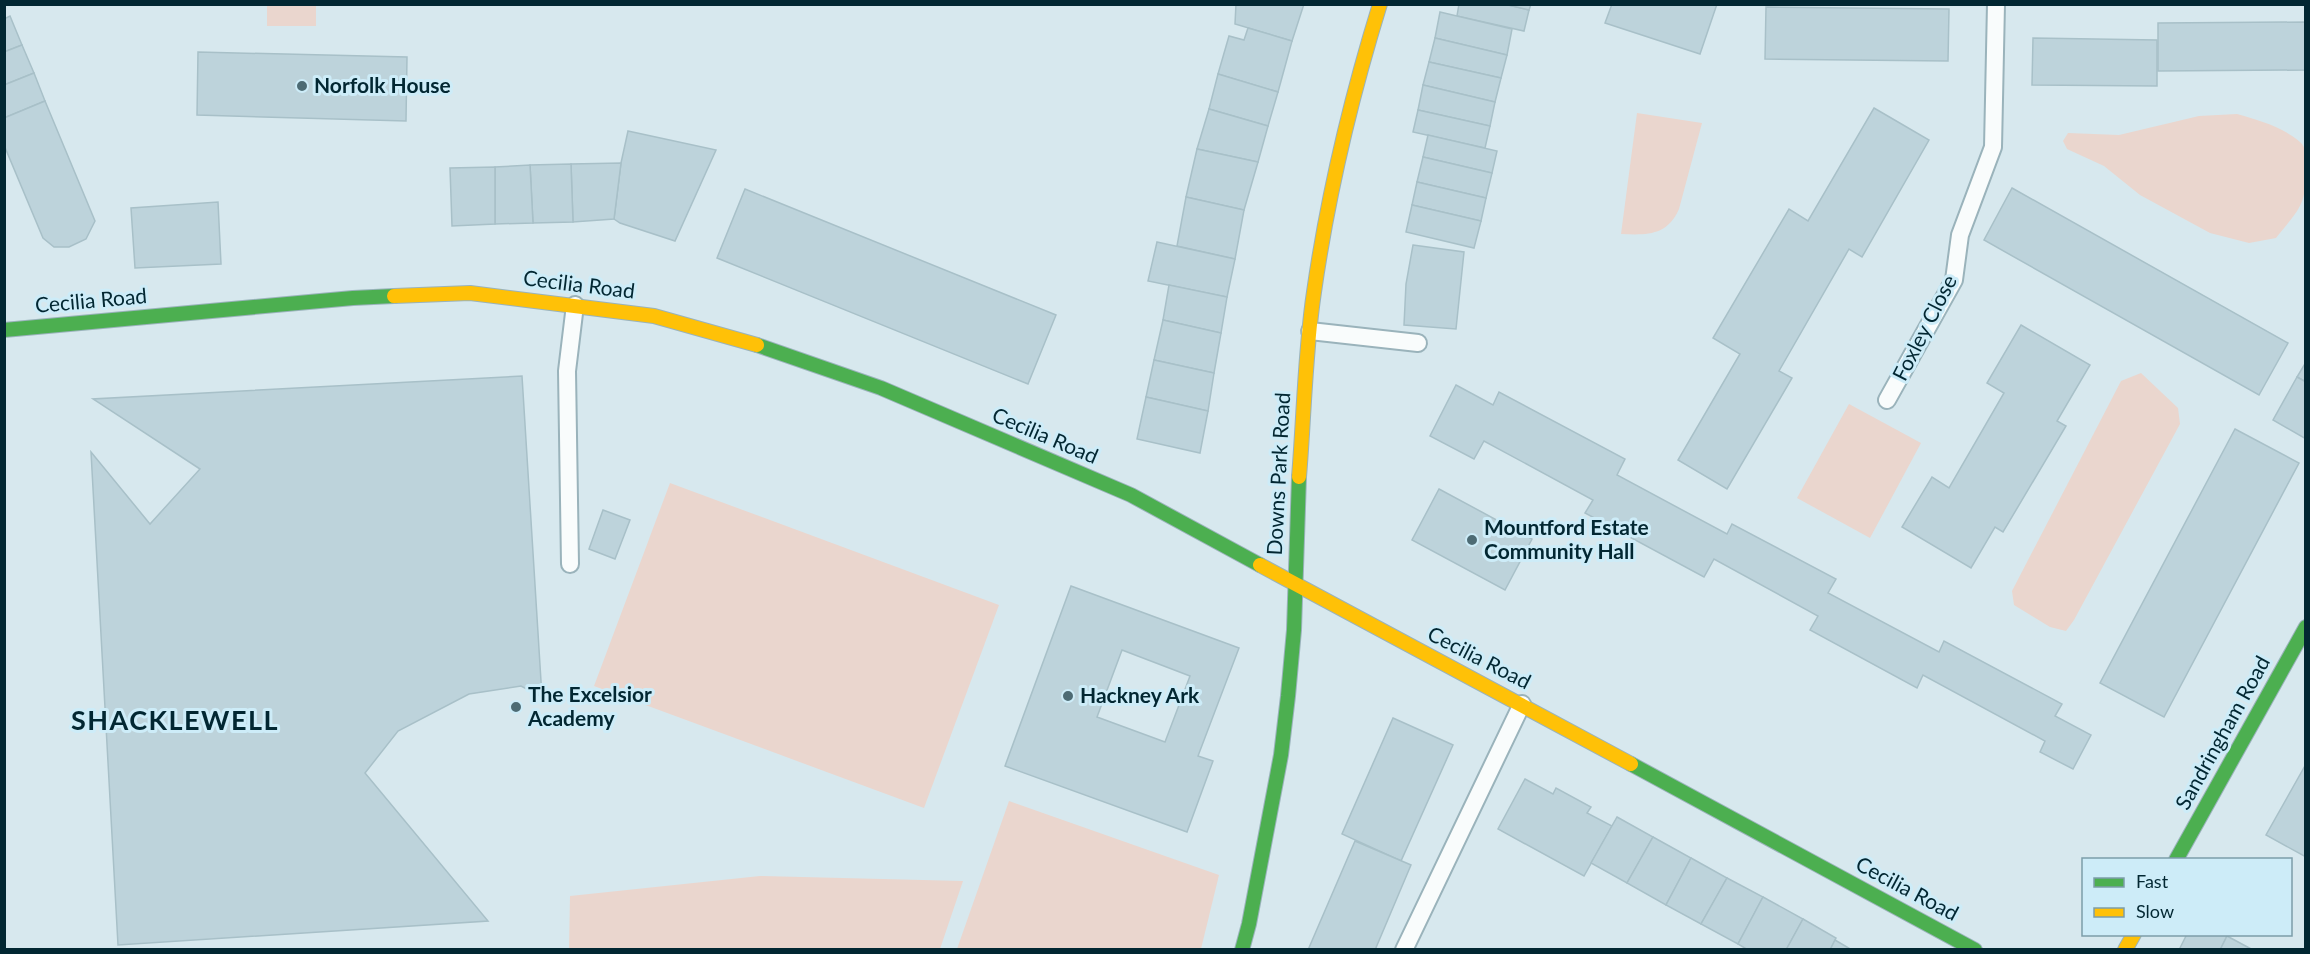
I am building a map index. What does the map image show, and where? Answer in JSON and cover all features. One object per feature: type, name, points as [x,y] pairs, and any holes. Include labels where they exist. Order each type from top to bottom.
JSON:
[{"type":"street","name":"Downs Park Road","points":[[1242,950],[1281,755],[1294,630],[1298,488],[1314,293],[1338,162],[1363,60],[1380,4]]},
{"type":"street","name":"Cecilia Road","points":[[4,330],[353,298],[459,293],[654,316],[748,342],[881,388],[1131,495],[1975,950]]},
{"type":"street","name":"Sandringham Road","points":[[2177,858],[2306,627]]},
{"type":"street","points":[[2125,950],[2133,936]]},
{"type":"lane","name":"Foxley Close","points":[[1887,400],[1954,280],[1960,235],[1993,147],[1996,4]]},
{"type":"lane","points":[[570,564],[567,370],[575,305]]},
{"type":"lane","points":[[1310,331],[1418,343]]},
{"type":"lane","points":[[1404,950],[1522,704]]},
{"type":"shaded area","points":[[267,5],[316,5],[316,26],[267,26]]},
{"type":"shaded area","points":[[1637,113],[1702,123],[1679,209],[1674,218],[1669,224],[1655,232],[1621,234]]},
{"type":"shaded area","points":[[2237,114],[2286,132],[2300,142],[2305,149],[2306,178],[2301,204],[2276,238],[2249,243],[2210,233],[2140,195],[2104,166],[2067,149],[2063,141],[2068,133],[2119,135],[2199,116]]},
{"type":"shaded area","points":[[2141,373],[2178,408],[2180,424],[2074,620],[2066,631],[2050,627],[2014,605],[2012,591],[2121,381]]},
{"type":"shaded area","points":[[1849,404],[1921,443],[1870,538],[1797,498]]},
{"type":"shaded area","points":[[670,483],[999,605],[924,808],[594,686]]},
{"type":"shaded area","points":[[1009,801],[1219,875],[1201,949],[957,949]]},
{"type":"shaded area","points":[[760,876],[963,881],[940,949],[569,949],[570,896]]},
{"type":"building","points":[[1236,4],[1304,4],[1292,41],[1235,24]]},
{"type":"building","points":[[1459,4],[1504,4],[1529,10],[1524,31],[1457,16]]},
{"type":"building","points":[[1504,4],[1531,4],[1529,10]]},
{"type":"building","points":[[1612,4],[1717,4],[1700,54],[1605,23]]},
{"type":"building","points":[[1766,7],[1949,9],[1948,61],[1765,59]]},
{"type":"building","points":[[1440,12],[1512,29],[1507,55],[1435,38]]},
{"type":"building","points":[[10,16],[22,45],[4,52],[4,19]]},
{"type":"building","points":[[2306,22],[2306,70],[2158,71],[2158,23]]},
{"type":"building","points":[[1248,28],[1292,41],[1278,92],[1218,74],[1229,36],[1244,40]]},
{"type":"building","points":[[1435,38],[1507,55],[1501,78],[1429,62]]},
{"type":"building","points":[[2033,38],[2157,40],[2157,86],[2032,85]]},
{"type":"building","points":[[22,45],[34,73],[4,85],[4,52]]},
{"type":"building","name":"Norfolk House","points":[[198,52],[407,57],[406,121],[197,115]]},
{"type":"building","points":[[1429,62],[1501,78],[1495,102],[1423,85]]},
{"type":"building","points":[[34,73],[45,101],[4,118],[4,85]]},
{"type":"building","points":[[1218,74],[1278,92],[1268,126],[1209,109]]},
{"type":"building","points":[[1423,85],[1495,102],[1490,126],[1418,110]]},
{"type":"building","points":[[45,101],[95,221],[86,239],[69,247],[54,247],[43,238],[4,145],[4,118]]},
{"type":"building","points":[[1874,108],[1929,140],[1862,257],[1849,249],[1779,371],[1792,378],[1727,489],[1678,460],[1740,354],[1713,338],[1789,209],[1808,221]]},
{"type":"building","points":[[1209,109],[1268,126],[1258,162],[1197,149]]},
{"type":"building","points":[[1418,110],[1490,126],[1485,148],[1413,132]]},
{"type":"building","points":[[628,131],[716,150],[675,241],[614,219],[621,163]]},
{"type":"building","points":[[1428,135],[1497,151],[1492,173],[1423,157]]},
{"type":"building","points":[[1197,149],[1258,162],[1244,210],[1186,197]]},
{"type":"building","points":[[1423,157],[1492,173],[1486,198],[1417,182]]},
{"type":"building","points":[[621,163],[614,219],[573,222],[571,164]]},
{"type":"building","points":[[571,164],[573,222],[533,223],[530,165]]},
{"type":"building","points":[[530,165],[533,223],[495,224],[495,167]]},
{"type":"building","points":[[495,167],[495,224],[452,226],[450,168]]},
{"type":"building","points":[[1417,182],[1486,198],[1481,221],[1412,205]]},
{"type":"building","points":[[2012,188],[2288,343],[2259,395],[1984,240]]},
{"type":"building","points":[[745,189],[1056,315],[1028,384],[717,258]]},
{"type":"building","points":[[1186,197],[1244,210],[1235,259],[1177,246]]},
{"type":"building","points":[[218,202],[221,264],[135,268],[131,208]]},
{"type":"building","points":[[1412,205],[1481,221],[1474,248],[1406,232]]},
{"type":"building","points":[[1157,242],[1235,259],[1227,297],[1148,281]]},
{"type":"building","points":[[1413,245],[1464,252],[1456,329],[1404,325],[1406,284]]},
{"type":"building","points":[[1169,285],[1227,297],[1221,333],[1163,320]]},
{"type":"building","points":[[1163,320],[1221,333],[1214,373],[1154,360]]},
{"type":"building","points":[[2021,325],[2090,365],[2057,421],[2066,426],[2003,532],[1995,527],[1971,568],[1902,527],[1932,477],[1949,488],[2004,393],[1987,383]]},
{"type":"building","points":[[1154,360],[1214,373],[1208,411],[1146,397]]},
{"type":"building","points":[[2306,362],[2306,382],[2297,377]]},
{"type":"building","points":[[522,376],[542,697],[521,686],[469,694],[398,731],[365,773],[488,921],[118,945],[91,452],[150,524],[200,469],[93,399]]},
{"type":"building","points":[[2297,377],[2306,382],[2306,439],[2273,420]]},
{"type":"building","points":[[1456,385],[1493,405],[1499,392],[1625,459],[1617,475],[1727,534],[1732,524],[1836,579],[1828,593],[1939,652],[1944,641],[2062,704],[2055,716],[2091,735],[2073,769],[2040,752],[2045,741],[1923,675],[1917,688],[1810,630],[1818,616],[1714,559],[1704,577],[1585,513],[1593,500],[1484,441],[1474,459],[1430,436]]},
{"type":"building","points":[[1146,397],[1208,411],[1200,453],[1137,439]]},
{"type":"building","points":[[2235,429],[2299,463],[2164,717],[2100,683]]},
{"type":"building","name":"Mountford Estate Community Hall","points":[[1439,489],[1532,539],[1505,590],[1412,540]]},
{"type":"building","points":[[603,510],[630,520],[615,559],[589,549]]},
{"type":"building","name":"Hackney Ark","points":[[1071,586],[1239,648],[1198,756],[1213,761],[1187,832],[1005,766]],"holes":[[[1122,650],[1190,676],[1165,742],[1097,717]]]},
{"type":"building","points":[[1393,718],[1453,745],[1401,861],[1342,834]]},
{"type":"building","points":[[2306,764],[2306,857],[2266,835]]},
{"type":"building","points":[[1525,779],[1553,794],[1556,788],[1591,807],[1587,813],[1612,826],[1584,876],[1498,829]]},
{"type":"building","points":[[1617,817],[1653,837],[1627,883],[1591,863]]},
{"type":"building","points":[[1653,837],[1691,858],[1666,905],[1627,883]]},
{"type":"building","points":[[1355,841],[1411,865],[1375,950],[1308,950]]},
{"type":"building","points":[[1691,858],[1727,878],[1701,924],[1666,905]]},
{"type":"building","points":[[1727,878],[1763,897],[1738,944],[1701,924]]},
{"type":"building","points":[[1763,897],[1803,919],[1786,950],[1748,950],[1738,944]]},
{"type":"building","points":[[1803,919],[1836,938],[1830,950],[1786,950]]},
{"type":"building","points":[[2186,936],[2227,936],[2220,950],[2179,950]]},
{"type":"building","points":[[2227,936],[2253,950],[2220,950]]},
{"type":"building","points":[[1835,940],[1852,950],[1830,950]]},
{"type":"traffic: fast","points":[[4,330],[394,296]]},
{"type":"traffic: fast","points":[[757,345],[881,388],[1131,495],[1260,565]]},
{"type":"traffic: fast","points":[[1242,950],[1281,755],[1294,630],[1299,477]]},
{"type":"traffic: fast","points":[[2177,858],[2306,627]]},
{"type":"traffic: fast","points":[[1631,764],[1975,950]]},
{"type":"traffic: slow","points":[[1299,477],[1309,337],[1326,219],[1341,146],[1380,4]]},
{"type":"traffic: slow","points":[[394,296],[470,293],[654,316],[757,345]]},
{"type":"traffic: slow","points":[[1260,565],[1631,764]]},
{"type":"traffic: slow","points":[[2125,950],[2133,936]]},
{"type":"place","name":"Norfolk House","points":[[302,86]]},
{"type":"place","name":"Mountford Estate Community Hall","points":[[1472,540]]},
{"type":"place","name":"Hackney Ark","points":[[1068,696]]},
{"type":"place","name":"The Excelsior Academy","points":[[516,707]]},
{"type":"district","name":"SHACKLEWELL","points":[[175,721]]}]
